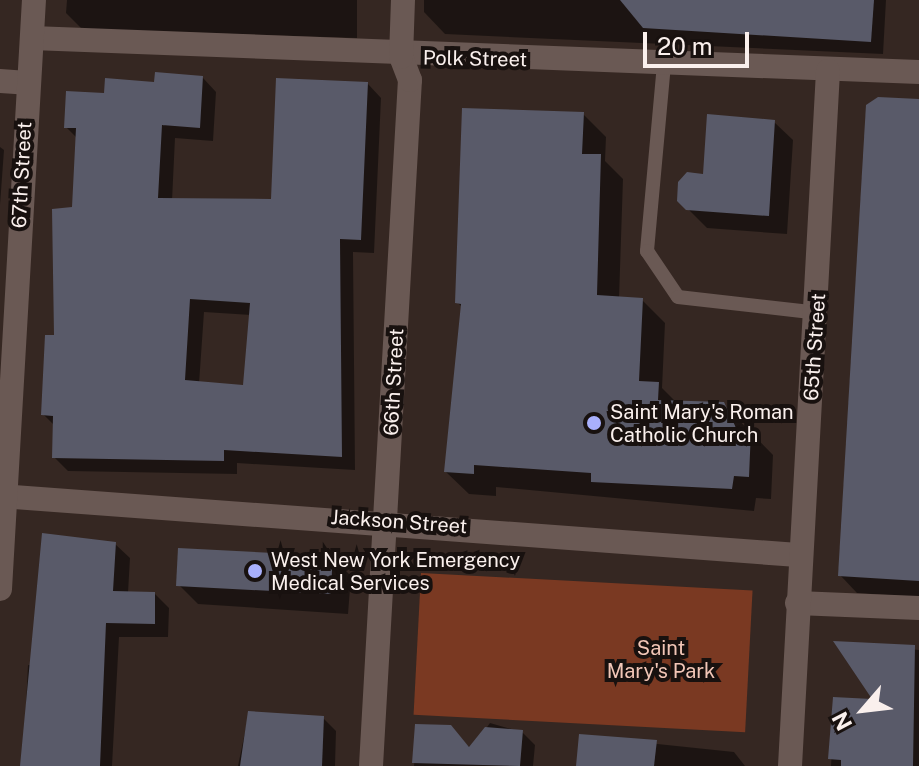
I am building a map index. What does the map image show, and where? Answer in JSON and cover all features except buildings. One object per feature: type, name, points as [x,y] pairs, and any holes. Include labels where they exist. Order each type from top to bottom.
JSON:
[{"type":"street","name":"67th Street","points":[[0,589],[2,497],[34,0]]},
{"type":"street","name":"66th Street","points":[[371,766],[410,80],[401,57],[403,0]]},
{"type":"street","name":"Polk Street","points":[[32,38],[401,57],[919,72]]},
{"type":"street","name":"65th Street","points":[[790,766],[798,555],[819,313],[828,71]]},
{"type":"street","points":[[0,81],[27,83]]},
{"type":"street","name":"Jackson Street","points":[[2,497],[387,521],[798,555]]},
{"type":"street","points":[[797,603],[919,608]]},
{"type":"lane","points":[[664,64],[647,251],[678,297],[819,313]]},
{"type":"green space","name":"Saint Mary's Park","points":[[421,573],[753,590],[745,732],[414,715]]},
{"type":"place","name":"Saint Mary's Roman Catholic Church","points":[[594,423]]},
{"type":"place","name":"West New York Emergency Medical Services","points":[[255,571]]}]
